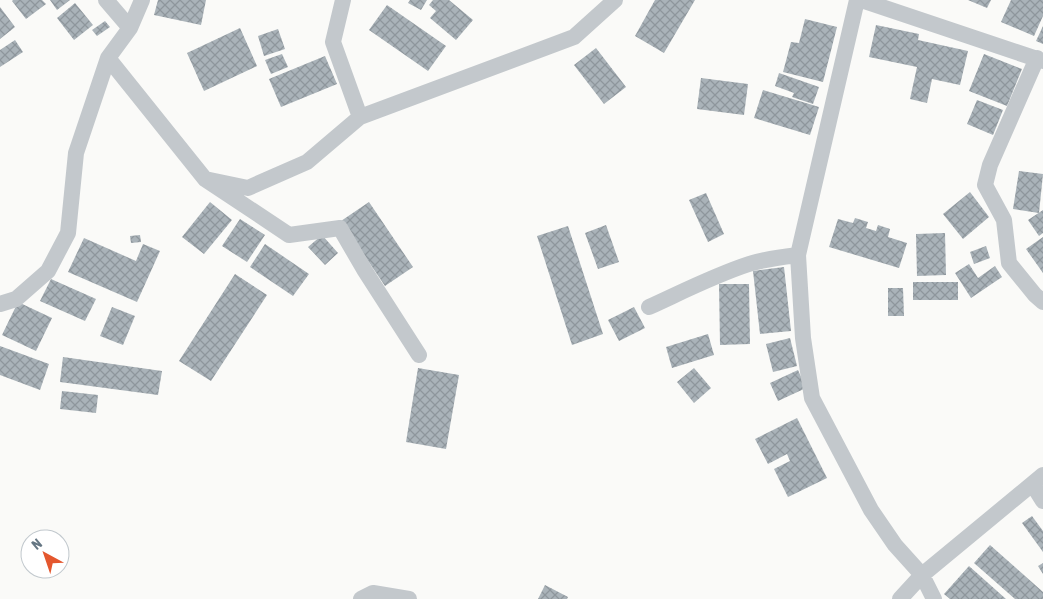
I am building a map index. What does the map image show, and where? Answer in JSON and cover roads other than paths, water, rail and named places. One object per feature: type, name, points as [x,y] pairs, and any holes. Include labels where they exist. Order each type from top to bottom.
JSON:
[{"type":"street","points":[[106,0],[130,28]]},
{"type":"street","points":[[0,304],[16,299],[48,271],[68,233],[76,153],[108,58],[130,28],[142,0]]},
{"type":"street","points":[[343,0],[333,42],[360,117]]},
{"type":"street","points":[[205,179],[248,188],[307,162],[360,117],[574,36],[615,0]]},
{"type":"street","points":[[857,0],[798,255],[803,338],[812,398],[871,510],[895,545],[922,575],[934,599]]},
{"type":"street","points":[[861,0],[1040,59],[990,165],[985,186],[1004,220],[1009,263],[1043,302]]},
{"type":"street","points":[[108,58],[205,179],[289,235],[340,228],[419,355]]},
{"type":"street","points":[[649,308],[718,276],[749,264],[798,255]]},
{"type":"street","points":[[900,599],[922,575],[1038,480],[1043,501]]},
{"type":"street","points":[[361,599],[373,593],[409,599]]}]
